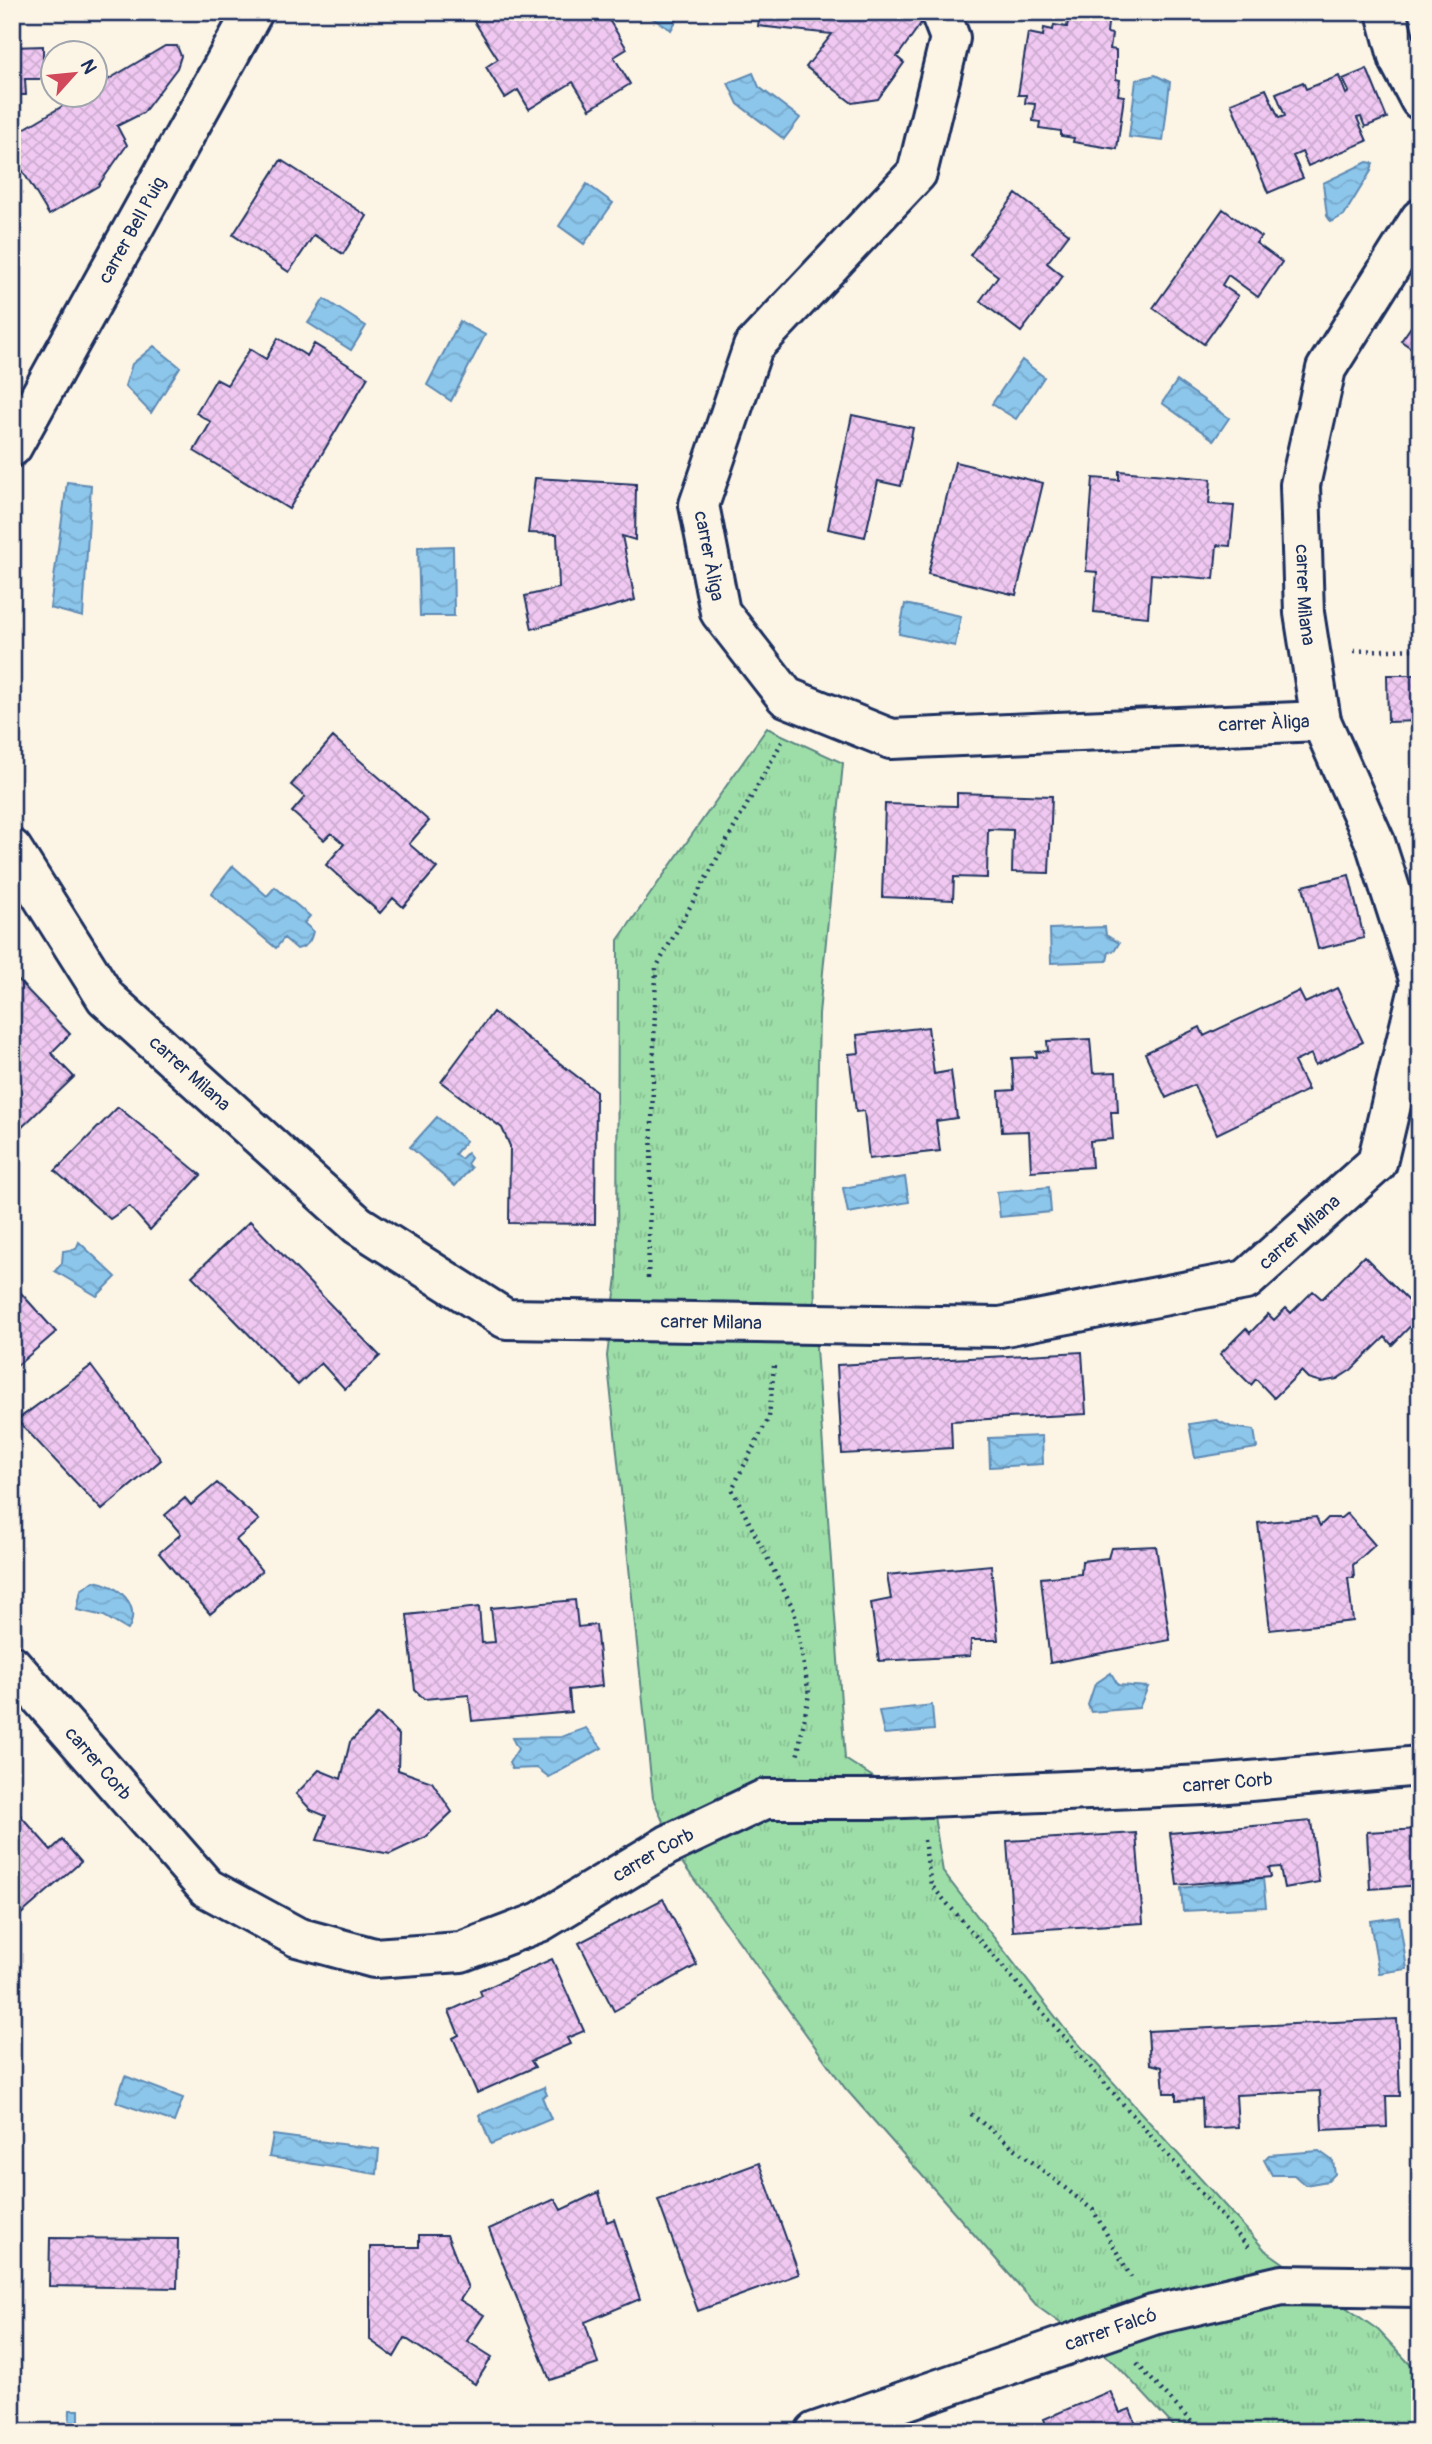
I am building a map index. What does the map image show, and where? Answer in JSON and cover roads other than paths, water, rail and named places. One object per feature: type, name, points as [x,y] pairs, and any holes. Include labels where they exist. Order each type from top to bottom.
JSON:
[{"type":"street","name":"carrer Bell Puig","points":[[12,447],[253,12]]},
{"type":"street","name":"carrer Àliga","points":[[940,12],[950,38],[918,173],[753,347],[699,505],[720,612],[786,697],[891,739],[1321,721]]},
{"type":"street","points":[[1386,12],[1399,60],[1420,100]]},
{"type":"street","name":"carrer Milana","points":[[12,849],[106,998],[358,1226],[506,1320],[1000,1326],[1246,1280],[1377,1163],[1420,983],[1376,842],[1321,721],[1304,613],[1300,485],[1326,369],[1420,219]]},
{"type":"street","name":"carrer Corb","points":[[12,1665],[207,1888],[297,1937],[374,1958],[461,1952],[540,1922],[668,1845],[765,1799],[916,1798],[1205,1785],[1420,1766]]},
{"type":"street","name":"carrer Falcó","points":[[815,2432],[1153,2315],[1282,2286],[1420,2287]]},
{"type":"water","points":[[643,12],[681,12],[671,30]]},
{"type":"water","points":[[753,73],[759,87],[800,118],[784,139],[738,104],[728,83]]},
{"type":"water","points":[[1155,75],[1170,82],[1163,141],[1129,137],[1136,80]]},
{"type":"water","points":[[1367,162],[1373,163],[1371,171],[1344,215],[1331,222],[1327,216],[1323,183]]},
{"type":"water","points":[[587,184],[613,203],[584,244],[559,226]]},
{"type":"water","points":[[324,299],[366,326],[351,350],[308,323]]},
{"type":"water","points":[[460,321],[485,335],[451,401],[427,385]]},
{"type":"water","points":[[154,346],[180,367],[151,413],[125,386],[132,364]]},
{"type":"water","points":[[1022,360],[1044,377],[1016,419],[992,404]]},
{"type":"water","points":[[1177,381],[1229,418],[1214,440],[1162,403]]},
{"type":"water","points":[[67,482],[91,485],[83,617],[50,608]]},
{"type":"water","points":[[453,546],[454,616],[420,616],[418,547]]},
{"type":"water","points":[[905,604],[961,616],[955,646],[899,634]]},
{"type":"water","points":[[233,866],[267,896],[275,887],[310,916],[304,923],[313,931],[306,945],[297,949],[284,938],[276,948],[211,894]]},
{"type":"water","points":[[1105,927],[1106,935],[1119,943],[1115,950],[1109,952],[1107,961],[1051,963],[1050,929]]},
{"type":"water","points":[[437,1117],[466,1141],[455,1154],[461,1159],[467,1153],[471,1158],[467,1164],[471,1168],[455,1186],[410,1147]]},
{"type":"water","points":[[905,1177],[909,1202],[848,1213],[843,1188]]},
{"type":"water","points":[[1049,1187],[1051,1212],[1000,1217],[997,1192]]},
{"type":"water","points":[[79,1242],[116,1277],[97,1296],[55,1271],[62,1263],[63,1251],[76,1249]]},
{"type":"water","points":[[1216,1420],[1231,1427],[1254,1430],[1257,1448],[1195,1458],[1189,1424]]},
{"type":"water","points":[[1042,1436],[1043,1464],[990,1467],[989,1438]]},
{"type":"water","points":[[94,1581],[119,1591],[130,1604],[132,1621],[128,1630],[104,1616],[77,1610],[81,1590]]},
{"type":"water","points":[[1111,1673],[1118,1685],[1148,1687],[1139,1708],[1091,1712],[1088,1705],[1095,1684]]},
{"type":"water","points":[[932,1705],[934,1730],[884,1734],[879,1711]]},
{"type":"water","points":[[586,1728],[602,1748],[549,1777],[537,1768],[512,1769],[509,1763],[518,1749],[512,1738],[561,1737]]},
{"type":"water","points":[[1263,1878],[1266,1907],[1183,1911],[1181,1888]]},
{"type":"water","points":[[1399,1917],[1407,1969],[1379,1973],[1370,1921]]},
{"type":"water","points":[[125,2076],[183,2098],[174,2122],[116,2102]]},
{"type":"water","points":[[544,2087],[547,2095],[542,2097],[551,2119],[491,2144],[479,2115]]},
{"type":"water","points":[[273,2135],[379,2149],[377,2174],[269,2157]]},
{"type":"water","points":[[1319,2151],[1333,2161],[1335,2174],[1328,2181],[1305,2185],[1294,2175],[1272,2175],[1264,2160],[1269,2155]]},
{"type":"water","points":[[70,2410],[79,2410],[79,2424],[147,2426],[147,2432],[69,2432]]}]
